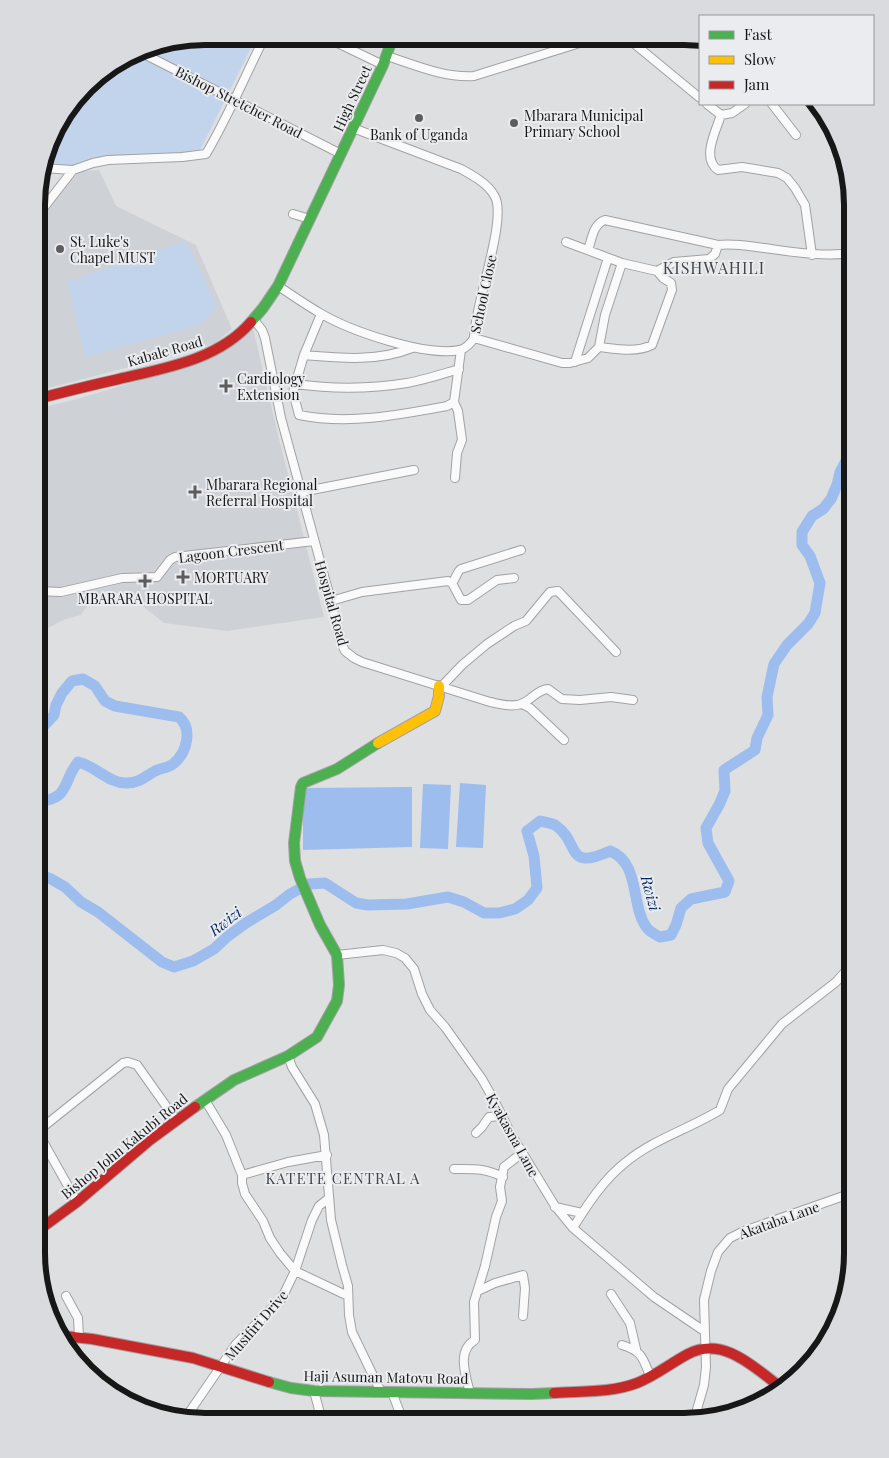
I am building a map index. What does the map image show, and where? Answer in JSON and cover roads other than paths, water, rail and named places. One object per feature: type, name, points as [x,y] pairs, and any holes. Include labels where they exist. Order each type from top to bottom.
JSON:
[{"type":"street","points":[[49,168],[73,170],[108,160],[204,156],[222,127],[233,100],[260,45]]},
{"type":"street","points":[[348,45],[386,58],[459,77],[474,76],[573,45]]},
{"type":"street","name":"High Street","points":[[341,154],[390,45]]},
{"type":"street","name":"High Street","points":[[386,58],[396,45]]},
{"type":"street","points":[[635,45],[699,97]]},
{"type":"street","name":"Bishop Stretcher Road","points":[[147,56],[341,154]]},
{"type":"street","points":[[708,105],[721,115]]},
{"type":"street","points":[[721,115],[732,112],[743,105]]},
{"type":"street","points":[[773,105],[796,135]]},
{"type":"street","points":[[721,115],[710,154],[711,162],[718,170],[742,167],[778,173],[787,178],[805,204],[812,255]]},
{"type":"street","name":"School Close","points":[[278,286],[321,314],[347,326],[412,348],[442,351],[461,350],[471,344],[474,338],[481,294],[499,218],[498,202],[494,195],[473,175],[461,169],[353,128]]},
{"type":"street","name":"Kabale Road","points":[[45,397],[197,359],[226,344],[241,333],[265,307],[278,286],[341,154]]},
{"type":"street","points":[[45,206],[73,170]]},
{"type":"street","points":[[293,214],[310,219]]},
{"type":"street","points":[[588,250],[596,226],[599,222],[605,220],[718,245],[732,243],[812,255],[844,253]]},
{"type":"street","points":[[566,242],[622,264],[657,270],[674,262],[709,259],[715,254],[718,245]]},
{"type":"street","points":[[575,362],[608,258]]},
{"type":"street","points":[[474,338],[562,363],[588,358],[599,347],[605,315],[622,264]]},
{"type":"street","points":[[599,347],[634,350],[645,349],[652,345],[672,290],[671,284],[657,270]]},
{"type":"street","points":[[321,314],[304,355],[293,392],[299,415],[341,419],[389,416],[447,406],[454,402]]},
{"type":"street","name":"Hospital Road","points":[[254,320],[262,330],[265,338],[281,418],[340,640],[345,651],[354,658],[490,702],[508,705],[522,704]]},
{"type":"street","points":[[304,355],[337,358],[375,358],[412,348]]},
{"type":"street","points":[[455,478],[457,453],[462,440],[458,412],[454,402],[461,350]]},
{"type":"street","points":[[295,384],[319,387],[364,387],[407,382],[459,369]]},
{"type":"street","points":[[301,492],[414,470]]},
{"type":"street","name":"Lagoon Crescent","points":[[45,591],[61,592],[122,578],[157,576],[170,560],[175,557],[314,541]]},
{"type":"street","points":[[452,583],[461,569],[521,550]]},
{"type":"street","points":[[331,601],[362,592],[448,581],[452,583],[461,600],[468,600],[497,580],[514,578]]},
{"type":"street","points":[[337,955],[320,925],[296,868],[294,844],[299,798],[303,783],[337,769],[384,739],[430,715],[438,705],[441,686],[487,644],[514,626],[526,621],[550,592],[558,591],[616,652]]},
{"type":"street","points":[[564,740],[530,708],[522,704],[543,689],[548,688],[562,699],[580,700],[611,697],[633,700]]},
{"type":"street","name":"Kyakasna Lane","points":[[337,955],[383,950],[396,953],[405,958],[414,969],[422,994],[430,1010],[445,1027],[482,1079],[522,1153],[555,1206],[573,1228],[654,1297],[704,1331]]},
{"type":"street","name":"Bishop John Kakubi Road","points":[[45,1226],[78,1202],[176,1120],[234,1080],[288,1056],[317,1037],[337,1001],[339,967],[337,955]]},
{"type":"street","points":[[573,1228],[582,1213],[624,1162],[662,1139],[720,1110],[728,1089],[782,1024],[836,982],[844,973]]},
{"type":"street","points":[[288,1056],[292,1067],[315,1104],[324,1135],[329,1198],[336,1242],[348,1286],[352,1332],[380,1392]]},
{"type":"street","points":[[45,1124],[123,1063],[128,1062],[136,1065],[176,1120]]},
{"type":"street","points":[[205,1100],[226,1135],[239,1164],[245,1194],[263,1221],[270,1238],[280,1253],[295,1270],[348,1296]]},
{"type":"street","points":[[476,1133],[482,1128],[489,1117],[502,1116]]},
{"type":"street","points":[[45,1144],[78,1202]]},
{"type":"street","points":[[470,1393],[463,1360],[470,1344],[475,1340],[474,1302],[496,1217],[502,1201],[500,1187],[504,1167],[522,1153]]},
{"type":"street","points":[[242,1175],[288,1162],[327,1155]]},
{"type":"street","points":[[454,1169],[481,1168],[503,1177]]},
{"type":"street","name":"Akataba Lane","points":[[696,1412],[704,1385],[706,1367],[704,1300],[711,1270],[718,1252],[730,1238],[744,1231],[844,1196]]},
{"type":"street","name":"Musifiri Drive","points":[[189,1412],[236,1344],[282,1298],[295,1270],[312,1220],[319,1206],[329,1198]]},
{"type":"street","points":[[555,1206],[582,1213]]},
{"type":"street","points":[[478,1291],[496,1283],[523,1276],[525,1288],[523,1316]]},
{"type":"street","points":[[611,1294],[630,1323],[636,1349],[642,1357],[650,1376]]},
{"type":"street","points":[[66,1296],[78,1318],[79,1338]]},
{"type":"street","name":"Haji Asuman Matovu Road","points":[[69,1337],[193,1358],[269,1382],[291,1388],[314,1391],[532,1394],[618,1389],[639,1382],[704,1348]]},
{"type":"street","points":[[622,1344],[636,1349]]},
{"type":"street","points":[[704,1348],[724,1350],[745,1359],[776,1384]]},
{"type":"street","points":[[314,1391],[320,1413]]},
{"type":"street","points":[[392,1392],[400,1413]]},
{"type":"water","points":[[460,783],[486,785],[483,848],[456,847]]},
{"type":"water","points":[[423,784],[451,785],[448,849],[420,848]]},
{"type":"water","points":[[412,787],[412,847],[303,850],[303,788]]},
{"type":"waterway","name":"Rwizi","points":[[45,877],[65,887],[81,902],[98,912],[162,962],[174,967],[193,961],[214,949],[246,923],[309,884],[325,883],[356,903],[368,905],[407,904],[448,897],[464,902],[484,913],[499,913],[515,909],[528,900],[537,888],[534,856],[527,831],[540,821],[555,825],[563,832],[579,856],[586,858],[595,857],[610,851],[620,857],[631,875],[638,908],[647,928],[660,937],[671,935],[681,908],[691,899],[725,892],[729,881],[708,843],[706,828],[725,791],[724,770],[755,750],[757,738],[768,715],[767,697],[774,664],[787,645],[808,624],[815,613],[820,583],[810,556],[802,545],[802,532],[812,516],[823,509],[831,499],[844,465]]},
{"type":"waterway","name":"Rwizi","points":[[45,725],[54,715],[56,705],[62,693],[72,681],[83,679],[95,686],[105,701],[115,706],[179,717],[186,728],[187,741],[182,754],[173,764],[131,783],[114,781],[91,767],[78,762],[64,789],[55,797],[45,801]]},
{"type":"place","name":"Bank of Uganda","points":[[419,118]]},
{"type":"place","name":"Mbarara Municipal Primary School","points":[[514,123]]},
{"type":"place","name":"St. Luke's Chapel MUST","points":[[60,249]]},
{"type":"place","name":"Cardiology Extension","points":[[226,386]]},
{"type":"place","name":"Mbarara Regional Referral Hospital","points":[[195,492]]},
{"type":"place","name":"MORTUARY","points":[[183,577]]},
{"type":"place","name":"MBARARA HOSPITAL","points":[[145,581]]},
{"type":"district","name":"KISHWAHILI","points":[[714,267]]},
{"type":"district","name":"KATETE CENTRAL A","points":[[343,1178]]}]
